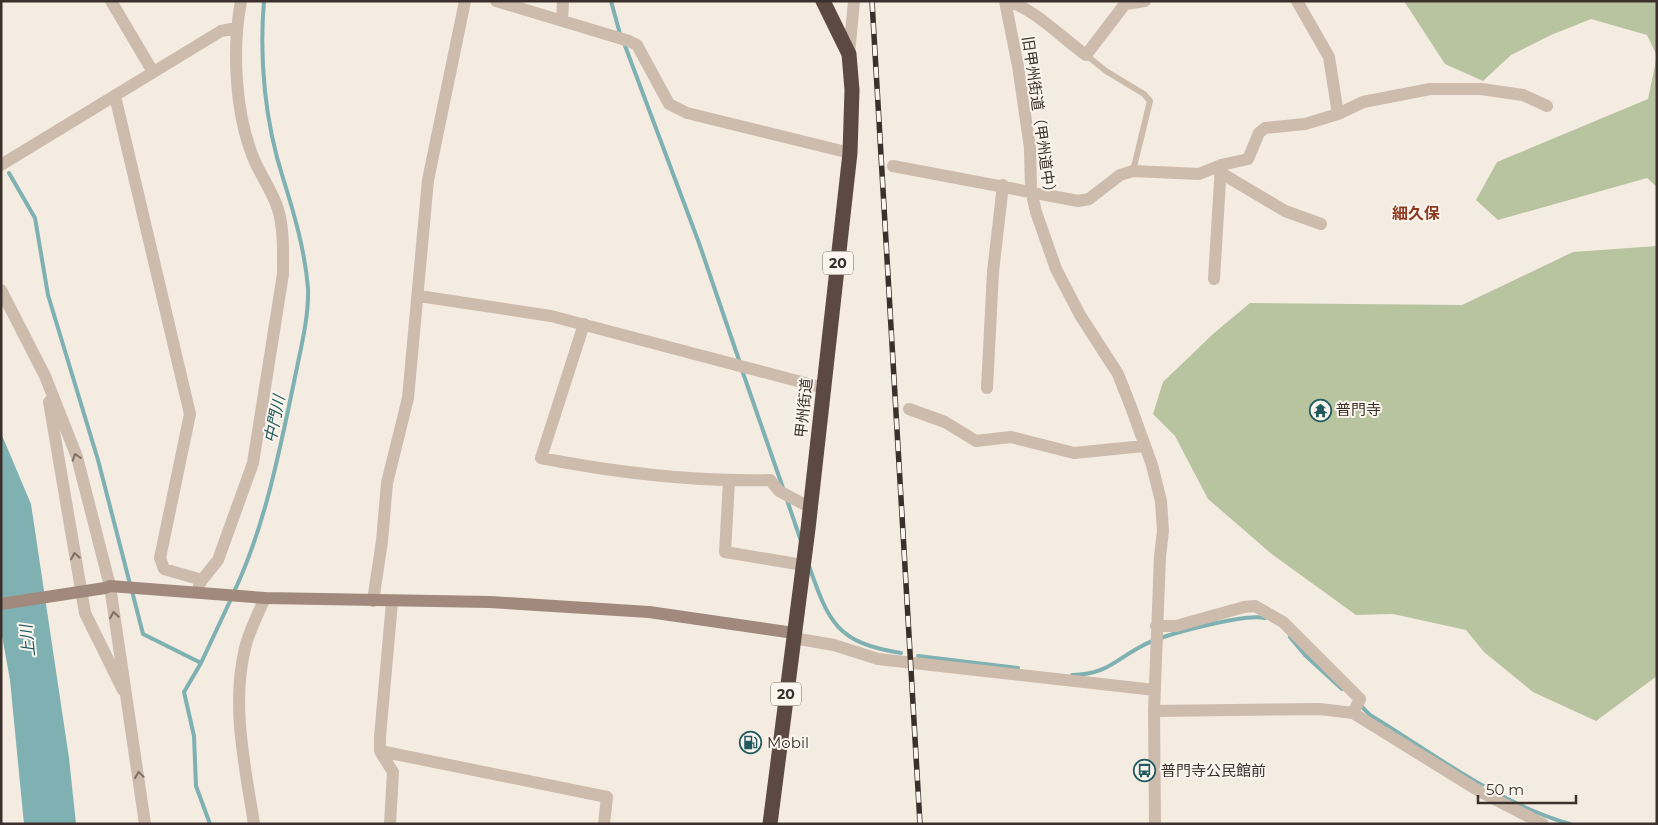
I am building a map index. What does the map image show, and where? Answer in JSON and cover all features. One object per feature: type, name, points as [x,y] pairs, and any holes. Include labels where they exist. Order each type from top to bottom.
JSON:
[{"type":"highway","name":"甲州街道","points":[[770,824],[793,635],[811,508],[850,153],[852,105],[849,54],[823,1]]},
{"type":"street","points":[[111,1],[153,72]]},
{"type":"street","points":[[200,588],[218,560],[253,463],[283,274],[283,244],[278,210],[252,156],[242,117],[236,65],[236,28],[241,1]]},
{"type":"street","points":[[373,601],[382,541],[387,483],[408,398],[419,296],[428,180],[465,1]]},
{"type":"street","points":[[496,1],[629,41],[642,52],[669,104],[687,113],[850,153]]},
{"type":"street","points":[[562,21],[563,1]]},
{"type":"street","points":[[849,54],[854,1]]},
{"type":"street","points":[[1005,1],[1013,2],[1034,16],[1086,55],[1125,4],[1145,1]]},
{"type":"street","name":"旧甲州街道（甲州道中）","points":[[1005,1],[1018,66],[1029,139],[1031,190],[1036,212],[1056,269],[1080,315],[1118,374],[1152,466],[1161,501],[1163,531],[1156,629],[1155,690]]},
{"type":"street","points":[[1297,1],[1329,58],[1338,114]]},
{"type":"street","points":[[1,165],[221,31],[236,28]]},
{"type":"street","points":[[893,166],[1031,190],[1078,201],[1102,190],[1120,175],[1133,171],[1200,174],[1221,169],[1248,159],[1259,133],[1265,128],[1305,124],[1338,114],[1363,102],[1430,89],[1481,89],[1523,95],[1547,106]]},
{"type":"street","points":[[115,96],[190,414],[160,558],[164,569],[200,588]]},
{"type":"street","points":[[1221,169],[1286,211],[1321,224]]},
{"type":"street","points":[[1214,279],[1221,169]]},
{"type":"street","points":[[987,388],[993,272],[1004,185]]},
{"type":"street","points":[[1,290],[45,376],[76,457],[112,587],[145,824]]},
{"type":"street","points":[[419,296],[551,316],[824,388]]},
{"type":"street","points":[[584,324],[541,458],[602,470],[728,481],[770,480],[779,491],[811,508]]},
{"type":"street","points":[[45,376],[85,612],[108,664],[128,699]]},
{"type":"street","points":[[909,409],[945,422],[976,441],[1011,437],[1074,453],[1144,446]]},
{"type":"street","points":[[728,481],[725,552],[804,565]]},
{"type":"street","points":[[1,604],[112,587],[200,588],[259,598],[392,602],[490,602],[649,612],[793,635],[834,645],[878,659],[1155,690],[1156,824]]},
{"type":"street","points":[[254,824],[242,749],[239,704],[245,648],[259,598]]},
{"type":"street","points":[[390,824],[394,772],[380,751],[392,602]]},
{"type":"street","points":[[1156,629],[1176,626],[1244,607],[1255,606],[1283,622],[1360,699],[1353,712]]},
{"type":"street","points":[[1154,711],[1320,709],[1353,712],[1479,792],[1543,824]]},
{"type":"street","points":[[380,751],[607,797],[604,824]]},
{"type":"lane","points":[[1086,55],[1106,71],[1144,94],[1150,101],[1133,171]]},
{"type":"green space","points":[[1404,1],[1657,1],[1657,56],[1647,35],[1591,19],[1551,35],[1511,55],[1483,81],[1445,64]]},
{"type":"green space","points":[[1657,56],[1657,187],[1647,178],[1498,220],[1476,200],[1497,162],[1648,99]]},
{"type":"green space","points":[[1657,246],[1657,676],[1596,721],[1533,692],[1484,652],[1466,630],[1393,614],[1356,615],[1273,555],[1208,499],[1175,436],[1153,414],[1163,382],[1213,334],[1250,303],[1462,305],[1573,252]]},
{"type":"water","name":"上川","points":[[1,433],[31,504],[69,758],[76,824],[24,824],[10,680],[1,630]]},
{"type":"waterway","name":"中門川","points":[[234,592],[245,567],[270,489],[306,323],[308,300],[307,274],[302,246],[277,157],[268,113],[262,45],[264,1]]},
{"type":"waterway","points":[[611,1],[620,34]]},
{"type":"waterway","points":[[624,43],[699,243],[740,363]]},
{"type":"waterway","points":[[9,173],[35,218],[48,295],[98,460],[130,584]]},
{"type":"waterway","points":[[742,370],[783,488]]},
{"type":"waterway","points":[[787,500],[801,541]]},
{"type":"waterway","points":[[809,566],[823,602],[830,616],[839,627],[849,636],[862,643],[879,649],[901,653]]},
{"type":"waterway","points":[[132,591],[143,634],[201,663]]},
{"type":"waterway","name":"中門川","points":[[210,824],[196,786],[194,736],[184,692],[201,663],[231,599]]},
{"type":"waterway","points":[[1072,675],[1094,672],[1110,666],[1142,646],[1166,636],[1222,622],[1255,617],[1265,618]]},
{"type":"waterway","points":[[1290,637],[1305,655],[1342,689]]},
{"type":"waterway","points":[[918,656],[1018,668]]},
{"type":"waterway","points":[[1360,705],[1370,715],[1492,791],[1517,804],[1570,824]]},
{"type":"railway","points":[[872,1],[920,824]]},
{"type":"place","name":"普門寺","points":[[1320,410]]},
{"type":"place","name":"Mobil","points":[[751,743]]},
{"type":"place","name":"普門寺公民館前","points":[[1145,771]]},
{"type":"district","name":"細久保","points":[[1416,213]]}]
